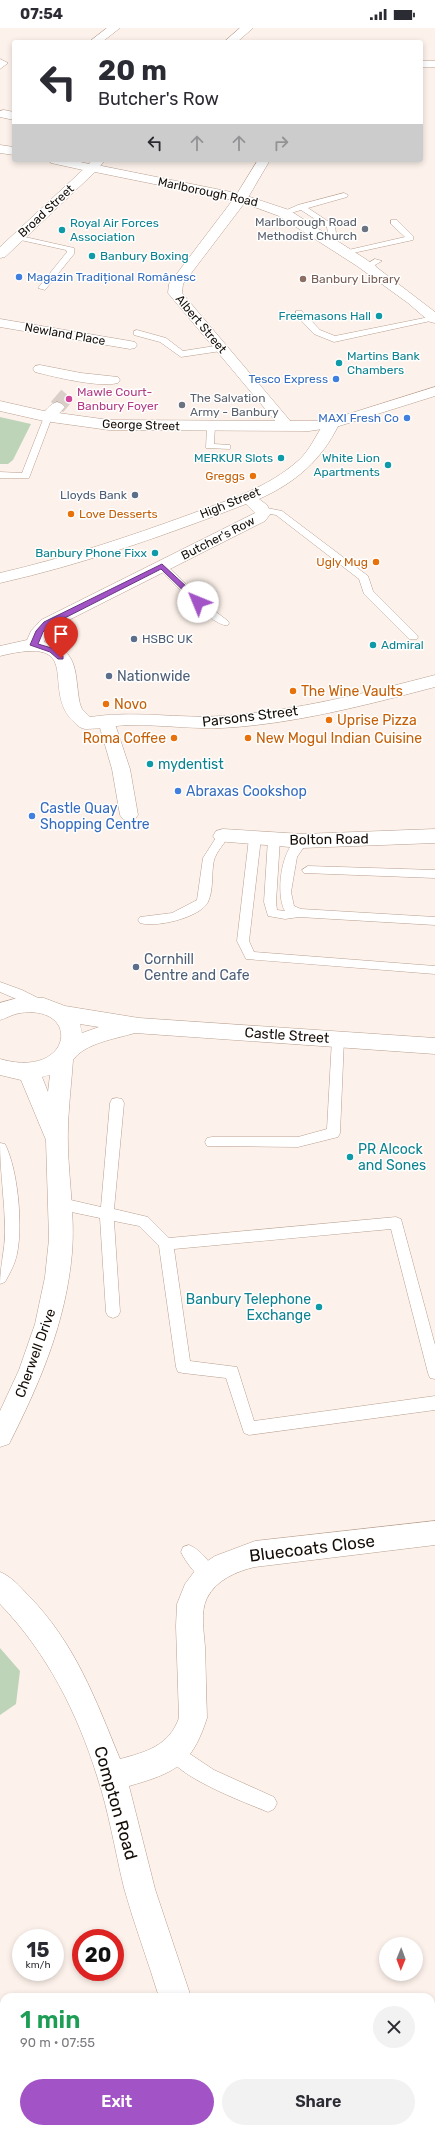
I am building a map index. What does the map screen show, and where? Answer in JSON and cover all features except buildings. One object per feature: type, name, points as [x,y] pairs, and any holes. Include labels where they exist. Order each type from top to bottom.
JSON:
[{"type":"street","points":[[98,40],[114,28]]},
{"type":"street","points":[[232,40],[247,28]]},
{"type":"street","points":[[423,64],[435,64]]},
{"type":"street","points":[[0,148],[12,151]]},
{"type":"street","name":"Marlborough Road","points":[[75,162],[95,164],[241,198],[284,213],[350,254],[375,263],[435,319]]},
{"type":"street","name":"Albert Street","points":[[263,162],[241,198],[175,288],[177,298],[287,426]]},
{"type":"street","name":"Broad Street","points":[[0,254],[95,164]]},
{"type":"street","name":"Newland Place","points":[[0,323],[134,339]]},
{"type":"street","points":[[40,369],[77,382],[113,380]]},
{"type":"street","points":[[331,424],[435,391]]},
{"type":"street","name":"George Street","points":[[0,406],[52,412],[109,425],[287,426],[331,424]]},
{"type":"street","name":"High Street","points":[[0,578],[74,560],[248,498],[290,475],[306,462],[322,445],[331,424]]},
{"type":"street","name":"Butcher's Row","points":[[34,645],[40,631],[47,624],[259,518],[263,513],[262,510],[248,498]]},
{"type":"street","points":[[0,651],[13,647],[34,645]]},
{"type":"street","name":"Parsons Street","points":[[34,645],[53,650],[61,658],[66,666],[73,709],[86,723],[123,719],[205,723],[251,719],[280,715],[381,694],[435,680]]},
{"type":"street","points":[[106,721],[121,769],[129,815]]},
{"type":"street","name":"Bolton Road","points":[[223,836],[302,841],[435,836]]},
{"type":"street","name":"Castle Street","points":[[0,1012],[18,1005],[34,1004],[52,1009],[139,1026],[435,1046]]},
{"type":"street","name":"Cherwell Drive","points":[[0,1436],[15,1408],[36,1360],[53,1305],[60,1252],[62,1204],[57,1148],[66,1052],[72,1036],[70,1026],[52,1009]]},
{"type":"street","name":"Castle Street","points":[[10,1070],[51,1066],[66,1052],[111,1031],[139,1026]]},
{"type":"street","name":"Cherwell Drive","points":[[10,1070],[51,1127],[57,1148]]},
{"type":"street","name":"Bluecoats Close","points":[[112,1776],[162,1760],[175,1753],[184,1743],[193,1718],[190,1622],[192,1603],[198,1588],[209,1575],[224,1565],[239,1558],[255,1554],[435,1533]]},
{"type":"street","name":"Compton Road","points":[[0,1585],[31,1617],[54,1648],[74,1682],[112,1776],[140,1889],[174,1993]]},
{"type":"lane","points":[[0,61],[5,63],[0,66]]},
{"type":"lane","points":[[284,213],[344,195]]},
{"type":"lane","points":[[301,207],[331,226],[332,233],[328,240]]},
{"type":"lane","points":[[350,254],[410,238],[394,222]]},
{"type":"lane","points":[[18,237],[70,248],[71,252],[42,288]]},
{"type":"lane","points":[[299,313],[317,332],[334,339],[435,319]]},
{"type":"lane","points":[[134,339],[163,340],[181,354],[221,348]]},
{"type":"lane","points":[[0,475],[26,476],[52,412]]},
{"type":"lane","points":[[211,426],[209,446],[227,447]]},
{"type":"lane","points":[[262,510],[279,513],[364,578],[368,592],[413,637]]},
{"type":"lane","points":[[162,566],[207,610],[224,623]]},
{"type":"lane","points":[[144,920],[156,920],[180,915],[202,902],[206,889],[211,853],[223,836]]},
{"type":"lane","points":[[265,839],[272,913],[285,916],[299,913],[435,921]]},
{"type":"lane","points":[[265,839],[243,941],[250,956],[435,970]]},
{"type":"lane","points":[[299,913],[289,908],[285,892],[291,856],[302,841]]},
{"type":"lane","points":[[308,870],[435,874]]},
{"type":"lane","points":[[0,987],[18,993],[52,1009]]},
{"type":"lane","points":[[212,1142],[298,1142],[333,1133],[338,1039]]},
{"type":"lane","points":[[113,1312],[107,1214],[117,1103]]},
{"type":"lane","points":[[0,1148],[6,1161],[12,1223],[10,1254],[1,1270]]},
{"type":"lane","points":[[62,1204],[143,1221],[166,1244],[182,1367],[232,1372],[249,1428],[435,1403]]},
{"type":"lane","points":[[166,1244],[396,1223],[435,1373]]},
{"type":"lane","points":[[189,1552],[209,1575]]},
{"type":"lane","points":[[175,1753],[194,1769],[206,1776],[268,1803]]},
{"type":"green space","points":[[0,417],[31,424],[13,460],[8,464],[0,464]]},
{"type":"green space","points":[[0,1648],[20,1671],[16,1704],[0,1715]]},
{"type":"tunnel","points":[[57,407],[69,393]]},
{"type":"place","name":"Marlborough Road Methodist Church","points":[[365,229]]},
{"type":"place","name":"Royal Air Forces Association","points":[[62,230]]},
{"type":"place","name":"Banbury Boxing","points":[[92,256]]},
{"type":"place","name":"Magazin Tradițional Românesc","points":[[19,277]]},
{"type":"place","name":"Banbury Library","points":[[303,279]]},
{"type":"place","name":"Freemasons Hall","points":[[379,316]]},
{"type":"place","name":"Martins Bank Chambers","points":[[339,363]]},
{"type":"place","name":"Tesco Express","points":[[336,379]]},
{"type":"place","name":"Mawle Court- Banbury Foyer","points":[[69,399]]},
{"type":"place","name":"The Salvation Army - Banbury","points":[[182,405]]},
{"type":"place","name":"MAXI Fresh Co","points":[[407,418]]},
{"type":"place","name":"MERKUR Slots","points":[[281,458]]},
{"type":"place","name":"White Lion Apartments","points":[[388,465]]},
{"type":"place","name":"Greggs","points":[[253,476]]},
{"type":"place","name":"Lloyds Bank","points":[[135,495]]},
{"type":"place","name":"Love Desserts","points":[[71,514]]},
{"type":"place","name":"Banbury Phone Fixx","points":[[155,553]]},
{"type":"place","name":"Ugly Mug","points":[[376,562]]},
{"type":"place","name":"HSBC UK","points":[[134,639]]},
{"type":"place","name":"Admiral","points":[[373,645]]},
{"type":"place","name":"Nationwide","points":[[109,676]]},
{"type":"place","name":"The Wine Vaults","points":[[293,691]]},
{"type":"place","name":"Novo","points":[[106,704]]},
{"type":"place","name":"Uprise Pizza","points":[[329,720]]},
{"type":"place","name":"Roma Coffee","points":[[174,738]]},
{"type":"place","name":"New Mogul Indian Cuisine","points":[[248,738]]},
{"type":"place","name":"mydentist","points":[[150,764]]},
{"type":"place","name":"Abraxas Cookshop","points":[[178,791]]},
{"type":"place","name":"Castle Quay Shopping Centre","points":[[32,816]]},
{"type":"place","name":"Cornhill Centre and Cafe","points":[[136,967]]},
{"type":"place","name":"PR Alcock and Sones","points":[[350,1157]]},
{"type":"place","name":"Banbury Telephone Exchange","points":[[319,1307]]},
{"type":"route","points":[[61,658],[53,650],[34,645],[40,631],[47,624],[162,566],[198,602]]}]
